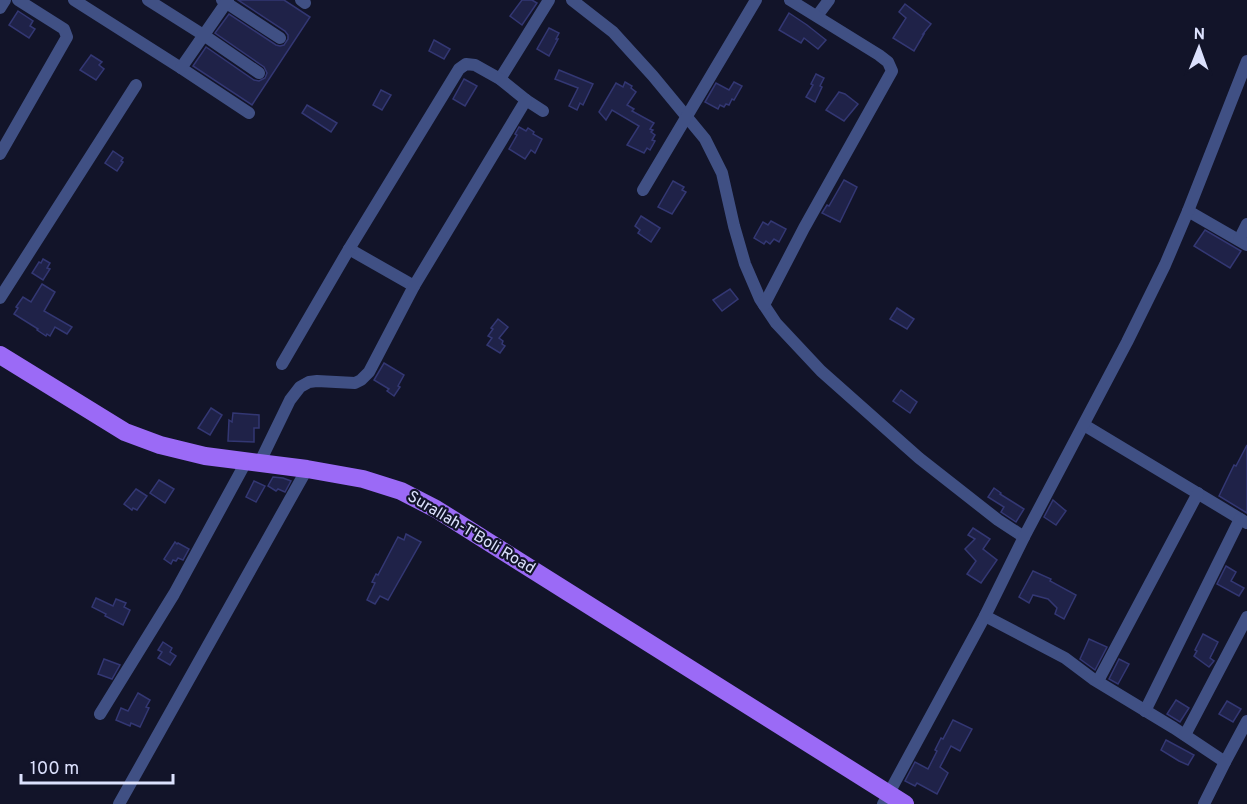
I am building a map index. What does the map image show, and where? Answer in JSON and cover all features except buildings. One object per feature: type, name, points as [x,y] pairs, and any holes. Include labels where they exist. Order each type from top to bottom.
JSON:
[{"type":"main road","name":"Surallah-T'Boli Road","points":[[0,355],[124,432],[160,446],[205,456],[307,469],[363,479],[401,491],[436,509],[886,799],[905,804]]},
{"type":"street","points":[[0,8],[5,0]]},
{"type":"street","points":[[0,154],[67,37],[64,29],[18,0]]},
{"type":"street","points":[[74,0],[249,113]]},
{"type":"street","points":[[148,0],[259,73]]},
{"type":"street","points":[[500,79],[549,0]]},
{"type":"street","points":[[572,0],[613,32],[687,115],[705,139],[718,162],[724,179],[734,226],[746,264],[764,305],[776,323],[821,371],[919,458],[1024,537]]},
{"type":"street","points":[[643,190],[756,0]]},
{"type":"street","points":[[764,305],[892,70],[888,62],[879,55],[790,0]]},
{"type":"street","points":[[817,16],[829,0]]},
{"type":"street","points":[[181,68],[205,36],[226,1],[280,38]]},
{"type":"street","points":[[886,799],[985,616],[1165,265],[1247,61]]},
{"type":"street","points":[[282,364],[459,69],[466,64],[475,65],[500,79],[543,111]]},
{"type":"street","points":[[0,298],[136,85]]},
{"type":"street","points":[[100,714],[300,387],[316,381],[355,383],[362,380],[369,372],[414,286],[526,100]]},
{"type":"street","points":[[1188,211],[1243,242],[1247,224]]},
{"type":"street","points":[[349,249],[414,286]]},
{"type":"street","points":[[1084,425],[1243,521],[1145,711]]},
{"type":"street","points":[[119,804],[307,469]]},
{"type":"street","points":[[1098,681],[1198,493]]},
{"type":"street","points":[[985,616],[1065,658],[1225,762]]},
{"type":"street","points":[[1185,735],[1247,617]]},
{"type":"street","points":[[1204,804],[1247,721]]}]
